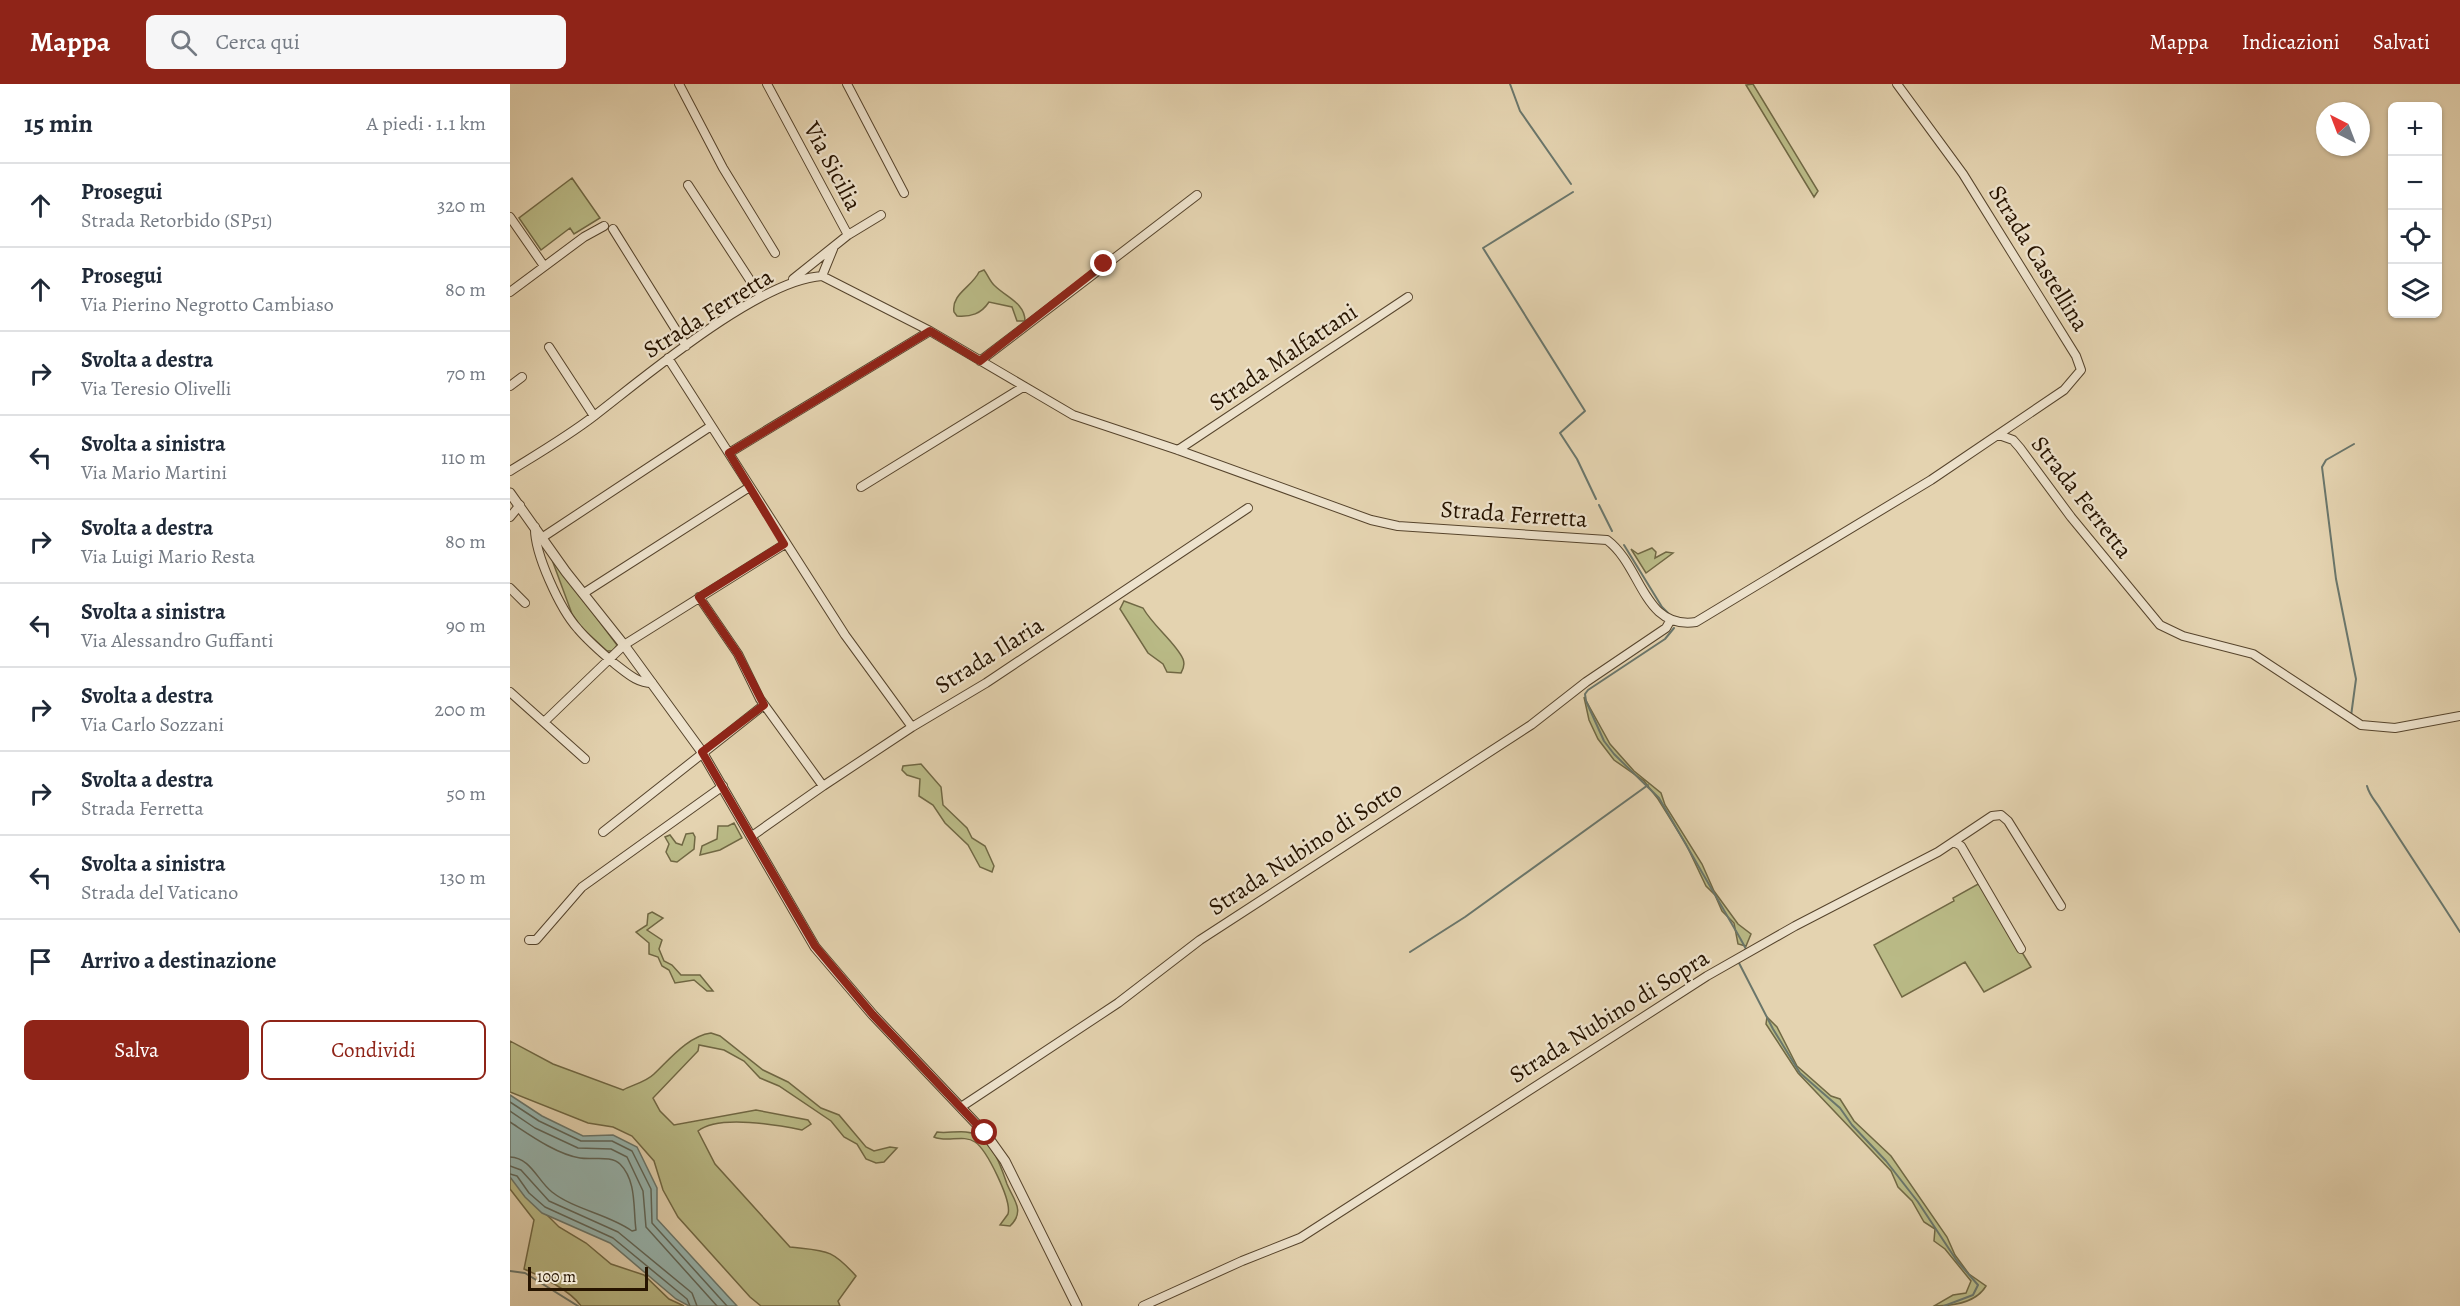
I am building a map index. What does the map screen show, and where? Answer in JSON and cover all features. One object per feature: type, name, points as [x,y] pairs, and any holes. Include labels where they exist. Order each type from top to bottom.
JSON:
[{"type":"street","points":[[679,84],[723,168],[775,253]]},
{"type":"street","name":"Via Sicilia","points":[[767,84],[848,235]]},
{"type":"street","points":[[847,84],[904,192]]},
{"type":"street","name":"Strada Castellina","points":[[1897,84],[1963,174],[2076,356],[2081,370],[2064,390],[1999,435]]},
{"type":"street","points":[[688,185],[761,297]]},
{"type":"street","points":[[980,361],[1197,195]]},
{"type":"street","name":"Via Sicilia","points":[[788,284],[848,235],[881,215]]},
{"type":"street","points":[[510,217],[544,266]]},
{"type":"street","points":[[510,292],[584,237],[604,226]]},
{"type":"street","points":[[613,229],[686,346]]},
{"type":"street","name":"Via Sicilia","points":[[822,276],[835,245]]},
{"type":"street","name":"Strada Ferretta","points":[[510,471],[594,416],[668,358],[761,297],[806,277],[822,276],[930,331],[1073,416],[1178,450],[1371,520],[1398,526],[1522,532],[1607,540],[1619,549],[1655,610],[1670,621],[1682,624],[1696,622],[1917,489],[1999,435],[2013,440],[2160,625],[2183,636],[2253,654],[2361,725],[2395,728],[2460,716]]},
{"type":"street","name":"Strada Malfattani","points":[[1178,450],[1408,297]]},
{"type":"street","points":[[729,453],[930,331]]},
{"type":"street","points":[[549,347],[594,416]]},
{"type":"street","points":[[668,358],[784,544],[845,635],[912,727]]},
{"type":"street","points":[[510,386],[522,377]]},
{"type":"street","points":[[861,487],[1023,387]]},
{"type":"street","points":[[2013,440],[2010,433],[2015,424]]},
{"type":"street","points":[[543,537],[711,426]]},
{"type":"street","points":[[584,592],[748,488]]},
{"type":"street","points":[[510,493],[702,752],[815,946],[873,1015],[961,1107],[1005,1161],[1077,1306]]},
{"type":"street","points":[[510,517],[520,505]]},
{"type":"street","name":"Strada Ilaria","points":[[752,836],[912,727],[986,683],[1248,508]]},
{"type":"street","points":[[535,527],[535,538],[542,559],[567,614],[577,628],[608,658],[639,681],[652,683]]},
{"type":"street","points":[[545,721],[624,645],[784,544]]},
{"type":"street","points":[[510,588],[525,603]]},
{"type":"street","points":[[699,597],[738,654],[764,705],[823,786]]},
{"type":"street","name":"Strada Nubino di Sotto","points":[[961,1107],[1118,1003],[1200,940],[1531,725],[1586,682],[1666,628],[1670,621]]},
{"type":"street","points":[[510,692],[585,759]]},
{"type":"street","points":[[603,832],[764,705]]},
{"type":"street","points":[[529,940],[536,940],[582,887],[723,786]]},
{"type":"street","name":"Strada Nubino di Sopra","points":[[1143,1306],[1242,1261],[1300,1238],[1740,956],[1954,842],[1992,816],[2001,815],[2008,821],[2061,906]]},
{"type":"street","points":[[1954,842],[1961,846],[2021,949]]},
{"type":"green space","points":[[1753,84],[1818,191],[1814,197],[1746,85]]},
{"type":"green space","points":[[572,178],[600,218],[574,234],[570,228],[541,250],[519,218]]},
{"type":"green space","points":[[984,270],[993,284],[1022,309],[1025,321],[1017,321],[1012,307],[989,302],[975,314],[957,316],[954,312],[956,300],[979,272]]},
{"type":"green space","points":[[1652,548],[1656,552],[1655,558],[1666,552],[1673,553],[1646,573],[1631,549],[1638,554]]},
{"type":"green space","points":[[551,557],[617,645],[613,651],[607,651],[581,627],[572,614]]},
{"type":"green space","points":[[1124,601],[1143,608],[1180,653],[1184,661],[1181,673],[1167,672],[1163,664],[1148,653],[1120,609]]},
{"type":"green space","points":[[1584,697],[1610,744],[1634,771],[1661,793],[1665,805],[1702,864],[1714,891],[1738,924],[1751,934],[1746,946],[1738,944],[1734,923],[1722,911],[1715,895],[1706,886],[1686,844],[1658,799],[1644,781],[1614,760],[1598,739],[1589,720]]},
{"type":"green space","points":[[921,764],[941,787],[943,805],[967,828],[972,838],[985,846],[994,866],[992,872],[980,867],[968,845],[945,823],[933,805],[919,796],[920,779],[907,775],[902,770],[903,766]]},
{"type":"green space","points":[[734,823],[742,838],[720,850],[700,855],[702,846],[717,839],[718,826],[728,826]]},
{"type":"green space","points":[[693,833],[694,849],[677,862],[671,861],[666,852],[669,844],[665,837],[670,835],[676,843],[682,845],[686,834]]},
{"type":"green space","points":[[1980,883],[2031,967],[1984,992],[1965,962],[1902,997],[1874,945],[1954,901],[1953,898]]},
{"type":"green space","points":[[652,912],[663,918],[647,930],[662,940],[659,949],[664,961],[672,965],[681,975],[700,975],[713,991],[707,991],[694,980],[675,983],[669,970],[662,966],[658,957],[649,954],[649,943],[636,932],[647,925],[648,914]]},
{"type":"green space","points":[[1767,1017],[1777,1027],[1797,1066],[1831,1096],[1840,1099],[1854,1121],[1891,1156],[1947,1237],[1955,1255],[1969,1274],[1986,1286],[1982,1292],[1970,1300],[1934,1306],[1953,1295],[1966,1293],[1971,1281],[1945,1249],[1934,1241],[1935,1229],[1924,1222],[1912,1201],[1898,1187],[1891,1171],[1798,1073],[1766,1024]]},
{"type":"green space","points":[[711,1033],[720,1036],[763,1070],[788,1082],[821,1108],[839,1115],[866,1147],[874,1151],[890,1147],[897,1148],[884,1162],[876,1163],[866,1159],[857,1144],[844,1137],[831,1121],[779,1086],[760,1078],[744,1061],[724,1050],[699,1045],[698,1051],[653,1098],[660,1111],[674,1125],[756,1110],[808,1120],[811,1124],[802,1130],[734,1122],[707,1126],[698,1131],[715,1164],[790,1247],[812,1249],[834,1256],[856,1276],[838,1301],[840,1306],[761,1306],[750,1297],[678,1217],[663,1190],[654,1161],[632,1136],[613,1127],[588,1123],[510,1092],[510,1041],[553,1064],[623,1090],[651,1077],[687,1044]]},
{"type":"green space","points":[[937,1132],[974,1134],[989,1146],[997,1158],[1017,1205],[1015,1221],[1010,1226],[1000,1225],[1008,1214],[1006,1198],[998,1176],[980,1147],[975,1142],[960,1138],[939,1139],[934,1137]]},
{"type":"green space","points":[[510,1170],[532,1200],[559,1227],[586,1243],[611,1264],[644,1275],[669,1299],[684,1306],[581,1306],[563,1290],[524,1269],[534,1220],[510,1189]]},
{"type":"water","points":[[510,1095],[542,1116],[583,1136],[613,1135],[637,1147],[657,1188],[657,1219],[737,1306],[689,1306],[676,1299],[610,1243],[542,1213],[525,1197],[510,1177]]},
{"type":"waterway","points":[[1510,84],[1520,111],[1571,184]]},
{"type":"waterway","points":[[1573,192],[1483,248],[1585,411],[1560,433],[1577,459],[1596,499]]},
{"type":"waterway","points":[[2351,716],[2356,679],[2336,579],[2322,467],[2326,460],[2354,444]]},
{"type":"waterway","points":[[1599,505],[1612,531]]},
{"type":"waterway","points":[[1624,545],[1662,607],[1671,616]]},
{"type":"waterway","points":[[1674,628],[1665,639],[1588,690],[1585,694],[1586,701],[1604,741],[1614,754],[1659,798],[1740,938],[1746,949],[1744,951]]},
{"type":"waterway","points":[[1410,952],[1465,917],[1648,785]]},
{"type":"waterway","points":[[2367,786],[2371,796],[2460,932]]},
{"type":"waterway","points":[[1739,963],[1773,1029],[1800,1073],[1840,1108],[1852,1125],[1886,1161],[1918,1202],[1957,1261],[1978,1285],[1973,1295],[1944,1306]]},
{"type":"waterway","points":[[510,1271],[525,1273],[578,1306]]},
{"type":"route","points":[[985,1133],[873,1015],[815,946],[702,752],[764,705],[738,654],[699,597],[784,544],[748,488],[729,453],[930,331],[980,361],[1104,264]]}]
